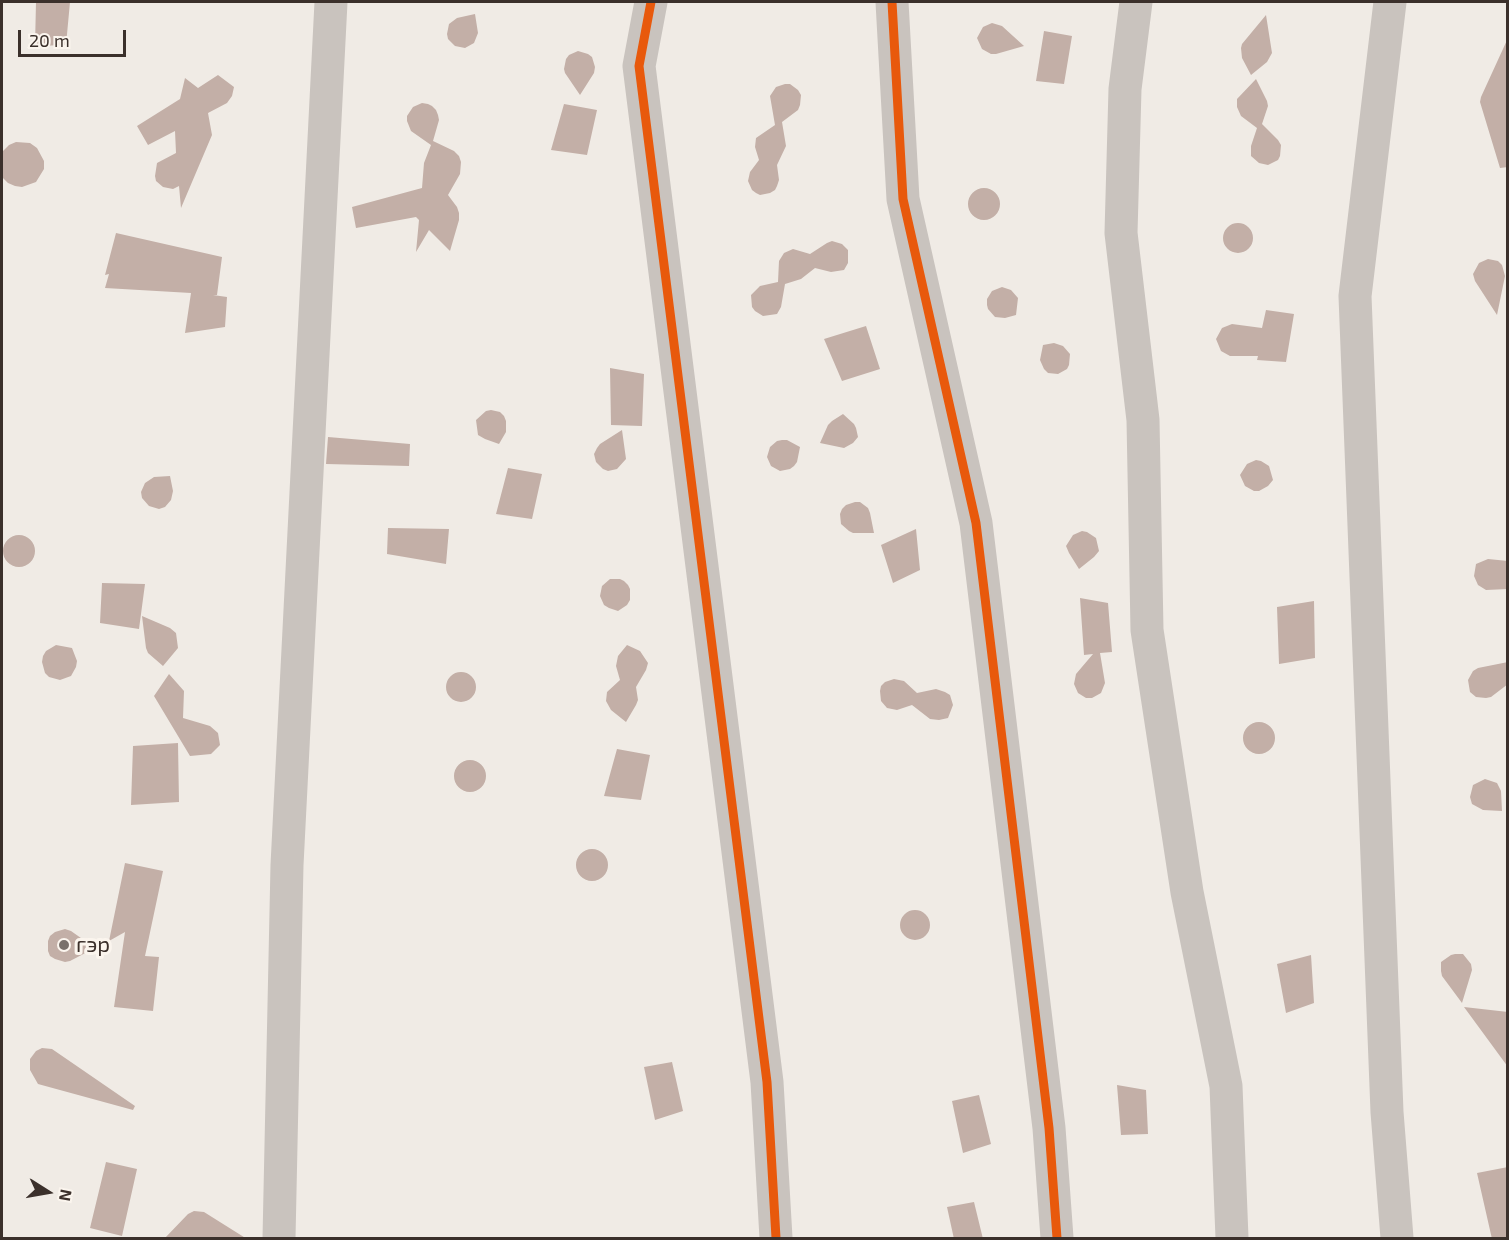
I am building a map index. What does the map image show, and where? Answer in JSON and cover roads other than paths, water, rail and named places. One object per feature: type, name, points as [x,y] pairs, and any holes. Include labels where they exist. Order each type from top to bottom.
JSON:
[{"type":"street","points":[[279,1239],[287,865],[331,2]]},
{"type":"street","points":[[651,2],[639,66],[767,1082],[776,1239]]},
{"type":"street","points":[[892,2],[903,199],[976,523],[1049,1128],[1057,1239]]},
{"type":"street","points":[[1136,2],[1125,89],[1120,233],[1143,420],[1147,630],[1187,892],[1226,1086],[1232,1239]]},
{"type":"street","points":[[1390,2],[1355,296],[1387,1112],[1397,1239]]},
{"type":"place","name":"гэр","points":[[64,945]]}]
